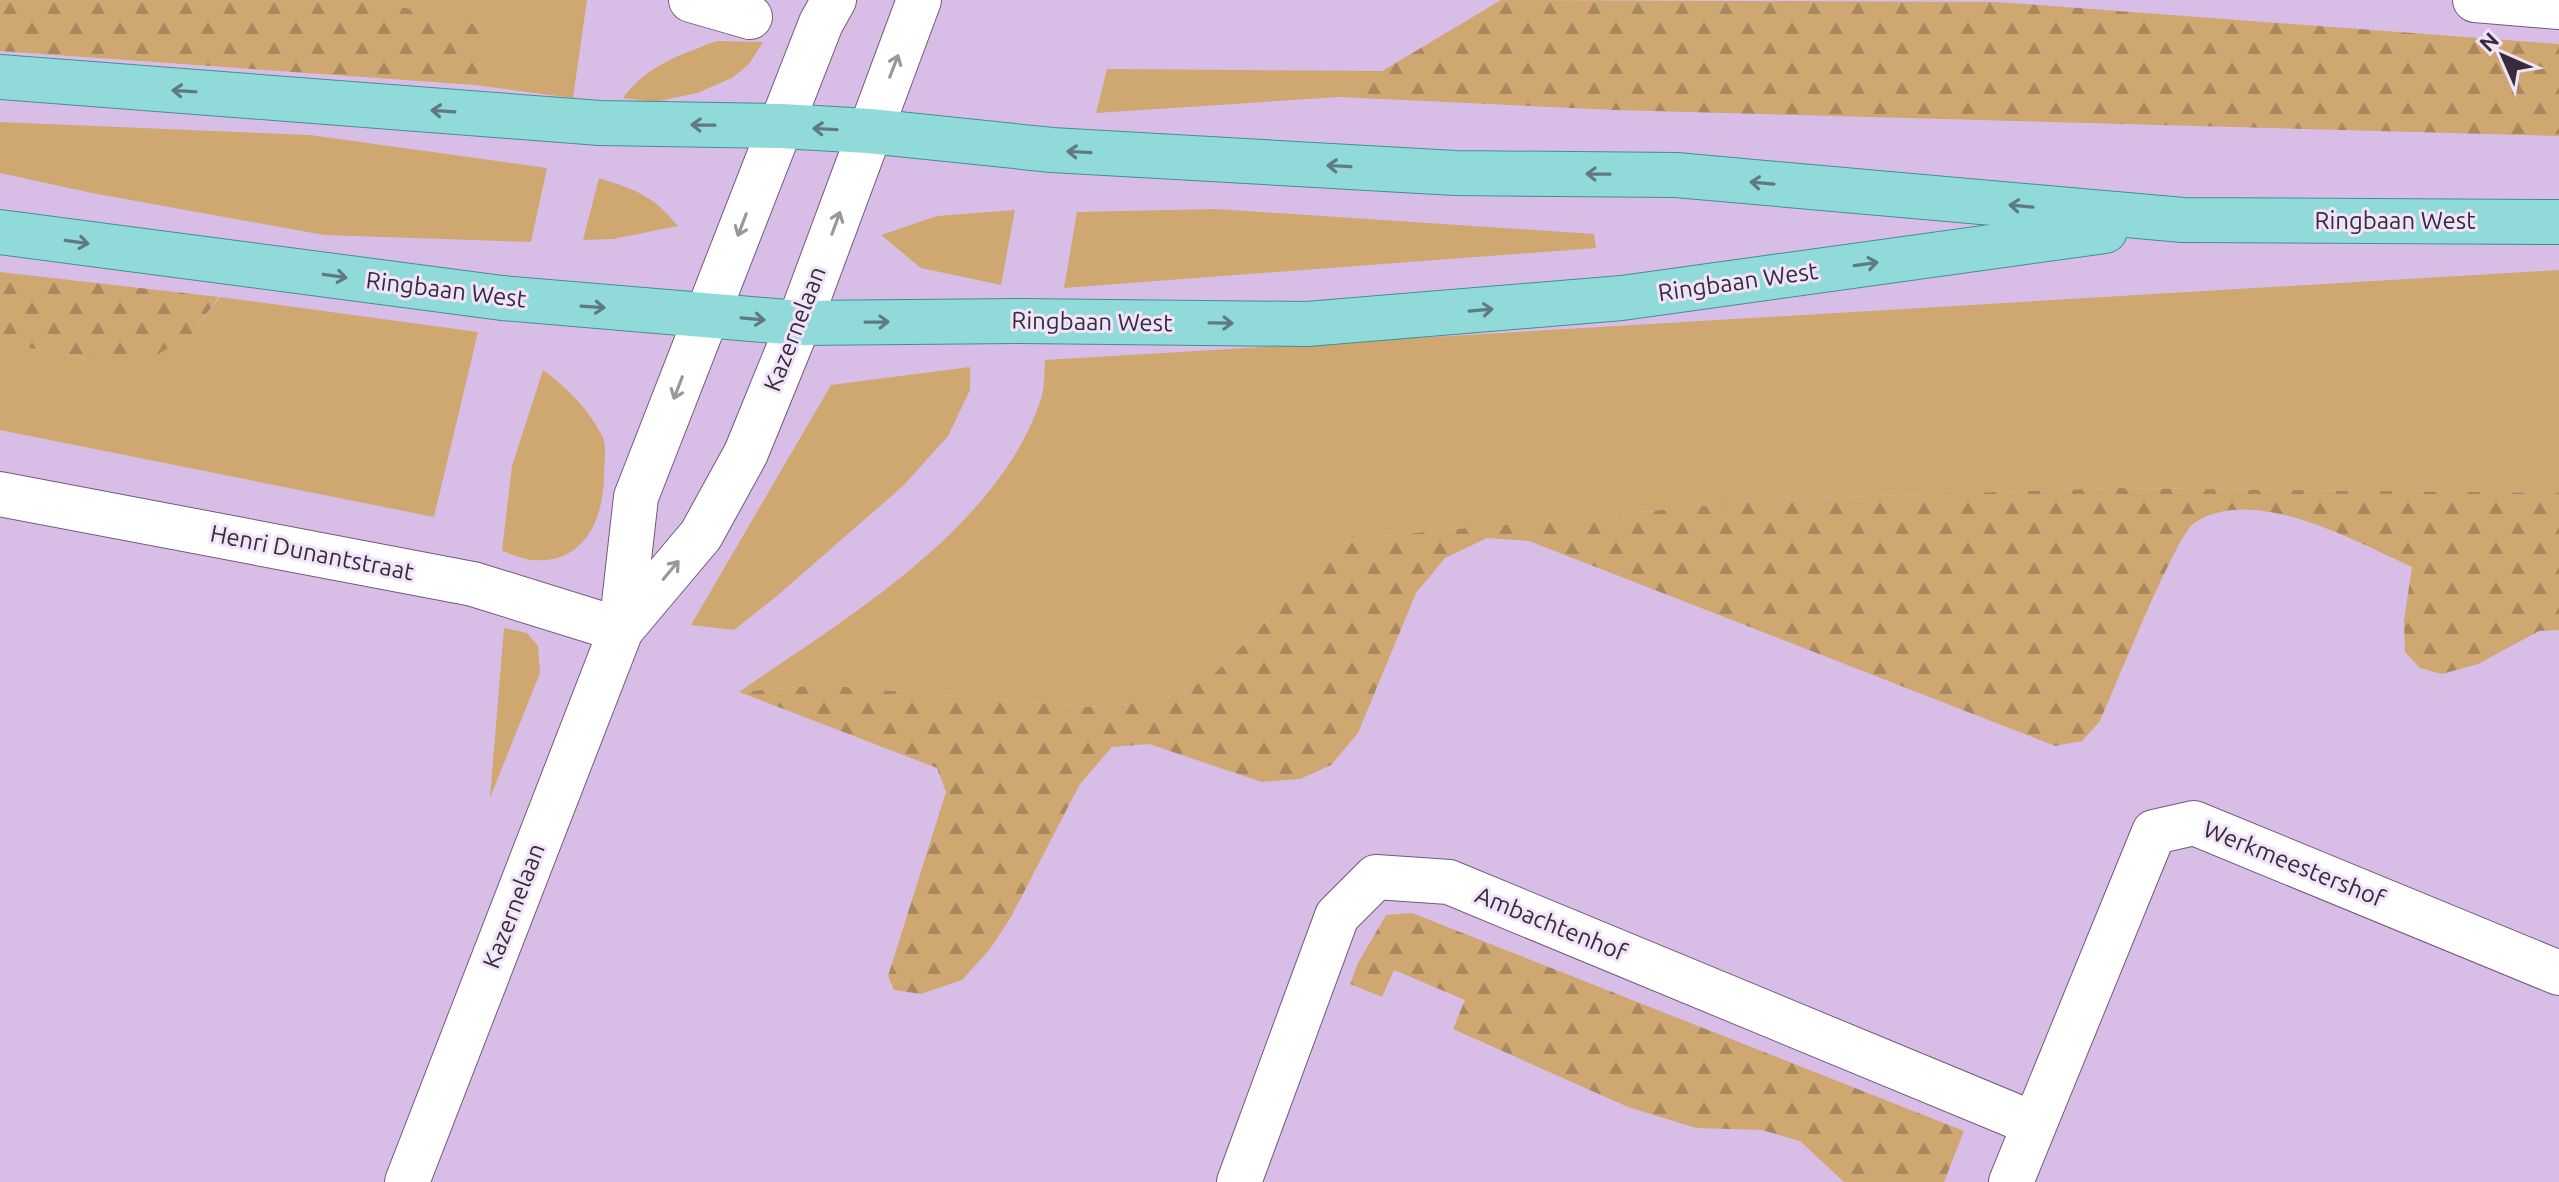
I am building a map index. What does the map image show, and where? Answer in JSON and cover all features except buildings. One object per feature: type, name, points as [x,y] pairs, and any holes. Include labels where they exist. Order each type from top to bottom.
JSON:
[{"type":"main road","name":"Ringbaan West","points":[[0,77],[600,123],[869,131],[1052,150],[1425,171],[1676,175],[2183,220],[2559,222]]},
{"type":"main road","name":"Ringbaan West","points":[[0,232],[502,298],[799,323],[1020,321],[1307,324],[1622,298],[2183,220]]},
{"type":"street","points":[[691,0],[750,17]]},
{"type":"street","name":"Kazernelaan","points":[[407,1182],[621,630],[636,497],[821,23],[834,0]]},
{"type":"street","name":"Kazernelaan","points":[[621,630],[701,535],[746,453],[799,323],[919,0]]},
{"type":"street","points":[[2475,0],[2559,7]]},
{"type":"street","name":"Henri Dunantstraat","points":[[0,494],[473,584],[621,630]]},
{"type":"street","name":"Werkmeestershof","points":[[2011,1182],[2154,832],[2194,823],[2559,973]]},
{"type":"street","name":"Ambachtenhof","points":[[1239,1182],[1337,916],[1376,877],[1449,882],[2034,1124]]},
{"type":"green space","points":[[0,0],[371,0],[488,27],[475,85],[0,51]]},
{"type":"green space","points":[[371,0],[587,0],[573,98],[475,85],[487,27]]},
{"type":"green space","points":[[1501,0],[1997,2],[2559,44],[2559,136],[1614,110],[1339,97]]},
{"type":"green space","points":[[717,41],[763,42],[749,64],[732,78],[697,93],[655,102],[623,98],[654,69],[677,56]]},
{"type":"green space","points":[[1107,69],[1383,71],[1339,97],[1096,113]]},
{"type":"green space","points":[[0,122],[310,135],[547,168],[531,242],[324,235],[0,173]]},
{"type":"green space","points":[[599,178],[643,195],[678,226],[613,239],[583,240]]},
{"type":"green space","points":[[1216,209],[1594,234],[1596,248],[1064,288],[1077,212]]},
{"type":"green space","points":[[1015,210],[1001,285],[921,268],[881,235],[937,216]]},
{"type":"green space","points":[[2559,270],[2559,493],[2116,488],[1777,499],[1362,538],[1325,549],[1290,583],[1262,626],[1211,677],[1157,702],[1088,707],[821,685],[739,692],[870,601],[954,530],[989,491],[1019,448],[1042,397],[1045,360]]},
{"type":"green space","points":[[0,272],[219,297],[191,335],[153,357],[96,361],[0,342]]},
{"type":"green space","points":[[220,297],[478,332],[434,517],[0,430],[0,342],[96,361],[191,335]]},
{"type":"green space","points":[[970,367],[970,390],[948,436],[903,486],[734,630],[691,625],[831,385]]},
{"type":"green space","points":[[543,370],[577,400],[598,428],[605,446],[604,475],[600,508],[588,536],[565,555],[550,560],[532,560],[502,551],[512,466]]},
{"type":"green space","points":[[2116,488],[2559,493],[2559,630],[2539,631],[2478,664],[2442,674],[2420,668],[2405,652],[2404,620],[2412,567],[2304,521],[2246,509],[2218,512],[2194,523],[2173,555],[2100,721],[2082,741],[2055,746],[1529,541],[1487,538],[1445,558],[1416,593],[1358,733],[1331,765],[1300,779],[1262,782],[1149,744],[1112,747],[1080,784],[1011,917],[990,949],[962,980],[921,994],[894,990],[888,976],[946,792],[937,768],[739,692],[821,685],[1088,707],[1157,702],[1211,677],[1262,626],[1290,583],[1325,549],[1362,538],[1777,499]]},
{"type":"green space","points":[[504,628],[527,633],[538,646],[540,673],[490,798]]},
{"type":"green space","points":[[1412,913],[1964,1131],[1944,1182],[1844,1182],[1800,1141],[1762,1130],[1696,1128],[1628,1107],[1453,1029],[1465,1000],[1394,970],[1382,997],[1350,984],[1358,963],[1386,915]]}]
